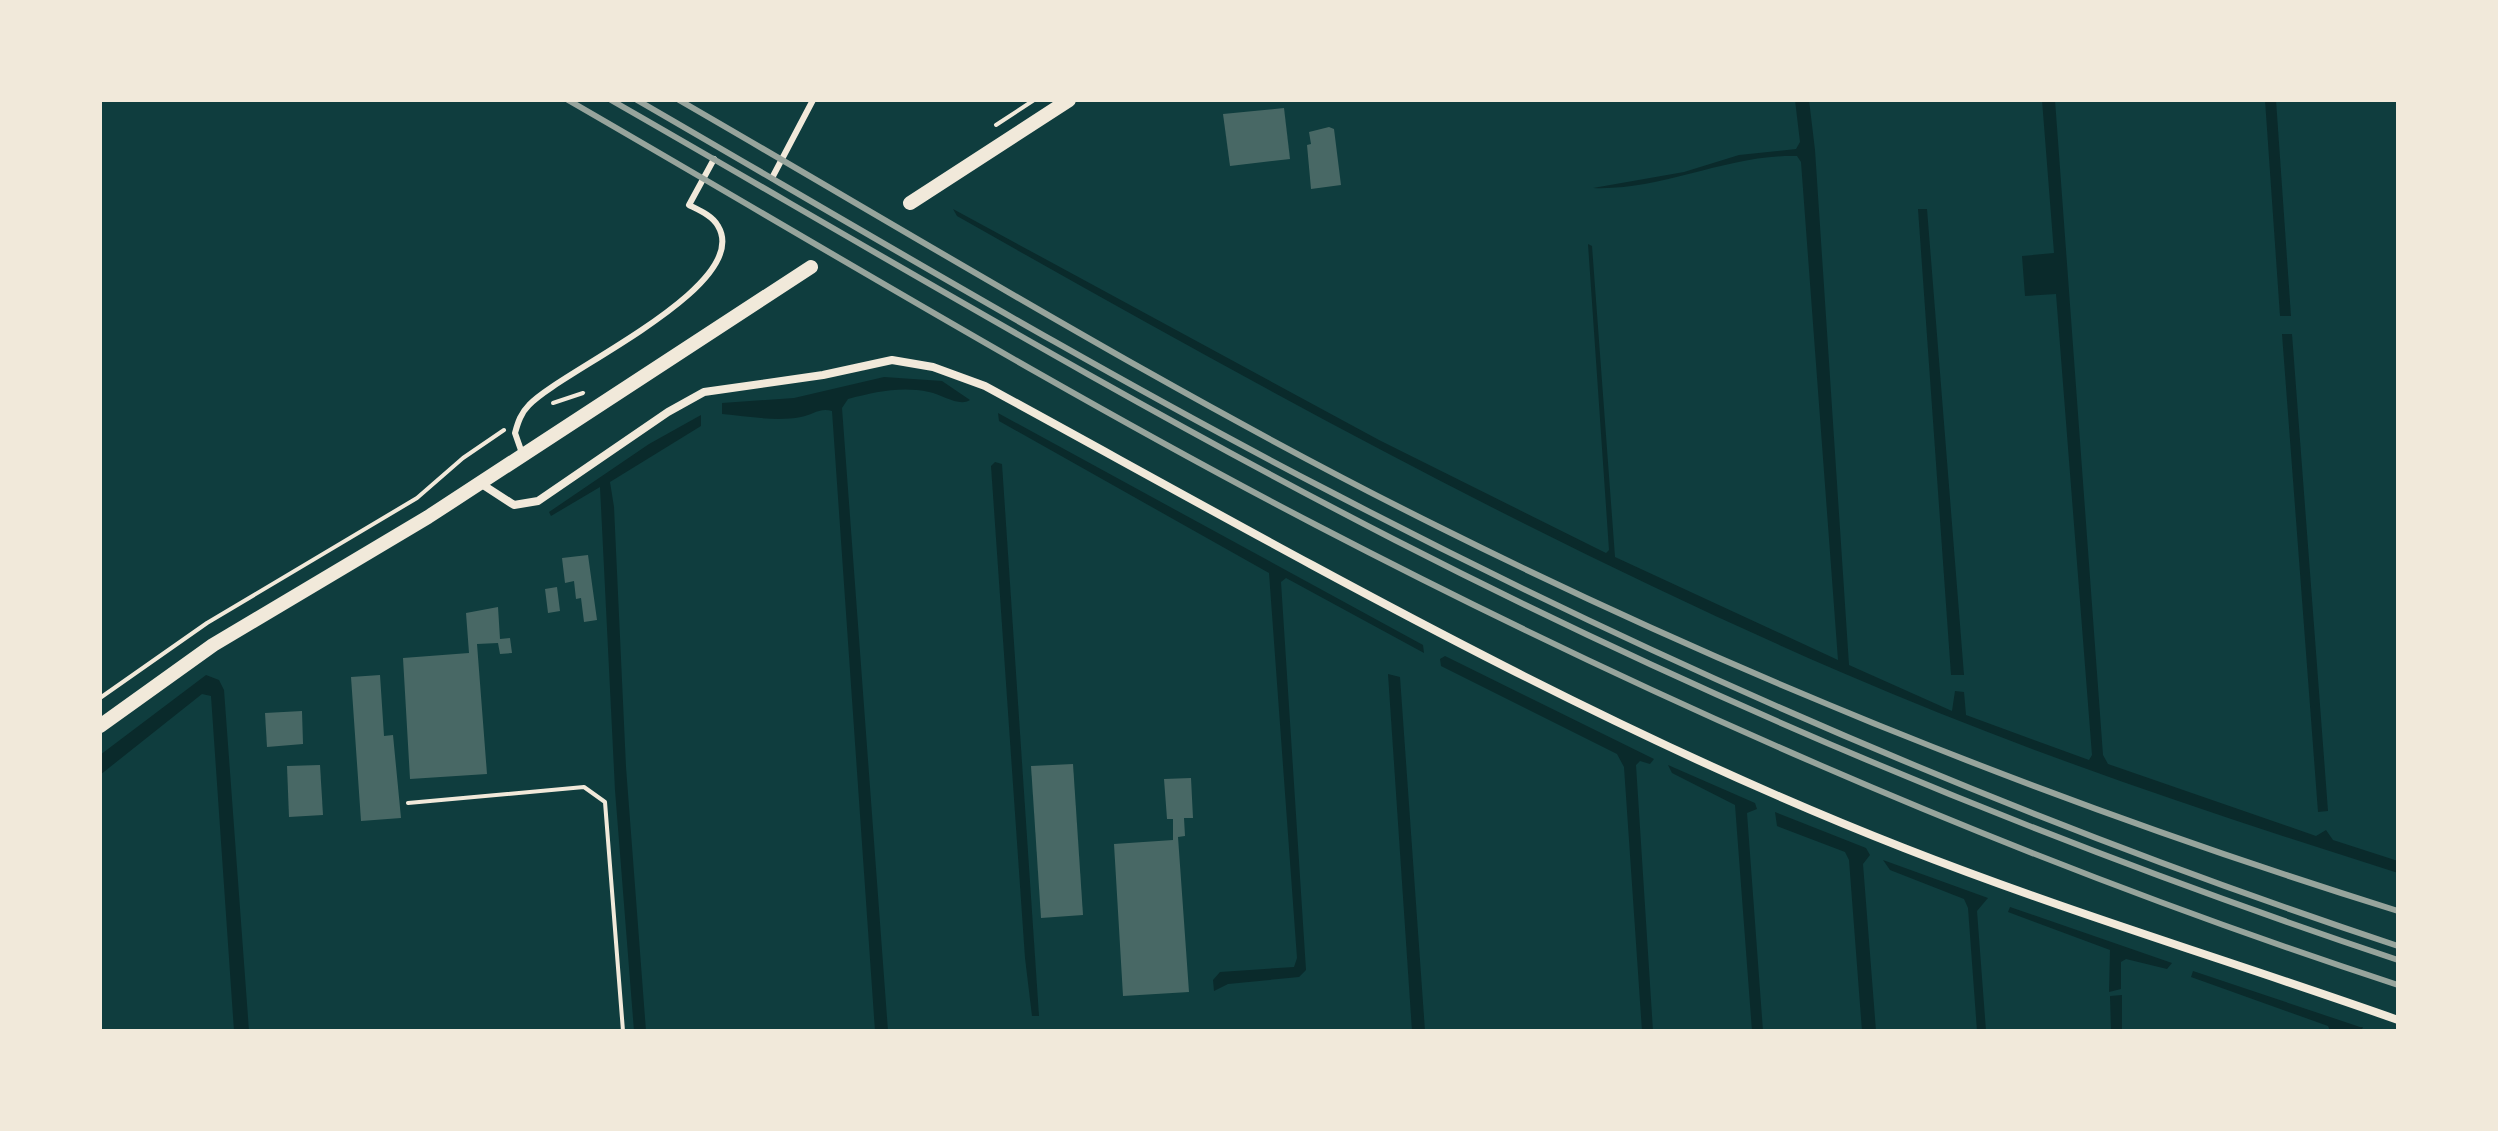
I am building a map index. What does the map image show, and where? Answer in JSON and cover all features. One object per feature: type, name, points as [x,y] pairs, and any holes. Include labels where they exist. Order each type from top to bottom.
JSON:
[{"type":"street","points":[[910,203],[1069,100]]},
{"type":"street","points":[[100,726],[213,645],[523,456],[811,267]]},
{"type":"street","points":[[480,483],[505,503],[526,505],[551,494],[668,412],[704,392],[823,375],[892,360],[933,367],[985,386],[1538,684],[1705,761],[1904,848],[2398,1020]]},
{"type":"lane","points":[[772,178],[813,100]]},
{"type":"lane","points":[[523,456],[516,441],[519,420],[536,398],[664,314],[701,283],[719,255],[721,229],[716,221],[689,205],[714,159]]},
{"type":"path","points":[[549,404],[587,391]]},
{"type":"path","points":[[100,698],[207,623],[417,498],[463,458],[519,420]]},
{"type":"path","points":[[408,803],[584,787],[605,802],[623,1031]]},
{"type":"water","points":[[1795,100],[1809,100],[1815,150],[1849,665],[1952,711],[1955,691],[1964,692],[1966,715],[2089,760],[2092,755],[2056,294],[2025,296],[2022,256],[2054,253],[2042,100],[2055,100],[2103,755],[2108,764],[2316,836],[2326,830],[2333,840],[2398,861],[2398,873],[2048,755],[1911,702],[1729,622],[1504,514],[1284,398],[957,216],[953,209],[1379,440],[1606,553],[1609,550],[1588,244],[1592,246],[1615,557],[1838,660],[1801,162],[1797,156],[1771,157],[1644,184],[1593,188],[1684,172],[1739,155],[1796,149],[1800,142]]},
{"type":"water","points":[[2265,100],[2276,100],[2291,316],[2280,316]]},
{"type":"water","points":[[1918,209],[1927,209],[1964,675],[1951,675]]},
{"type":"water","points":[[2282,334],[2292,334],[2328,811],[2318,812]]},
{"type":"water","points":[[884,377],[942,381],[970,400],[961,402],[919,390],[898,390],[848,399],[842,408],[888,1031],[875,1031],[832,411],[781,419],[762,418],[722,414],[722,403],[794,398]]},
{"type":"water","points":[[998,413],[1423,645],[1424,653],[1286,578],[1281,582],[1306,970],[1299,977],[1228,984],[1214,991],[1213,980],[1220,972],[1294,967],[1297,958],[1269,573],[999,421]]},
{"type":"water","points":[[701,415],[701,426],[610,482],[614,507],[626,767],[646,1031],[634,1031],[615,790],[600,487],[551,516],[549,512],[649,444]]},
{"type":"water","points":[[995,462],[1002,464],[1039,1016],[1032,1016],[1025,958],[991,466]]},
{"type":"water","points":[[1445,656],[1654,759],[1650,764],[1640,761],[1636,765],[1653,1031],[1642,1031],[1624,767],[1617,754],[1441,666],[1440,659]]},
{"type":"water","points":[[1388,674],[1400,677],[1425,1031],[1412,1031]]},
{"type":"water","points":[[206,675],[219,680],[224,690],[249,1031],[234,1031],[211,696],[202,694],[100,775],[100,755]]},
{"type":"water","points":[[1668,765],[1755,803],[1757,809],[1747,813],[1763,1031],[1752,1031],[1735,805],[1672,773]]},
{"type":"water","points":[[1775,812],[1866,848],[1870,855],[1863,864],[1876,1031],[1862,1031],[1849,860],[1845,852],[1777,826]]},
{"type":"water","points":[[1883,860],[1988,898],[1977,911],[1986,1031],[1977,1031],[1968,908],[1964,899],[1890,870]]},
{"type":"water","points":[[2010,907],[2172,963],[2167,969],[2126,959],[2121,962],[2121,989],[2109,992],[2110,950],[2008,912]]},
{"type":"water","points":[[2193,971],[2363,1027],[2361,1031],[2330,1031],[2328,1026],[2191,977]]},
{"type":"water","points":[[2122,995],[2122,1031],[2111,1031],[2110,996]]},
{"type":"building","points":[[1284,108],[1290,159],[1230,166],[1223,114]]},
{"type":"building","points":[[1329,127],[1334,129],[1341,185],[1311,189],[1307,145],[1311,144],[1309,132]]},
{"type":"building","points":[[588,555],[597,620],[584,622],[581,598],[576,599],[574,581],[565,583],[562,558]]},
{"type":"building","points":[[557,587],[560,611],[548,613],[545,589]]},
{"type":"building","points":[[498,607],[500,639],[510,638],[512,653],[500,654],[498,643],[477,644],[487,774],[410,779],[403,658],[469,653],[466,613]]},
{"type":"building","points":[[380,675],[384,736],[393,735],[401,818],[361,821],[351,677]]},
{"type":"building","points":[[302,711],[303,744],[267,747],[265,713]]},
{"type":"building","points":[[1073,764],[1083,915],[1041,918],[1031,766]]},
{"type":"building","points":[[320,765],[323,815],[289,817],[287,766]]},
{"type":"building","points":[[1191,778],[1193,818],[1184,818],[1185,836],[1178,837],[1189,992],[1123,996],[1114,844],[1173,840],[1173,819],[1167,819],[1164,779]]},
{"type":"railway","points":[[568,100],[940,317],[1221,475],[1447,592],[1579,656],[1713,718],[1983,834],[2259,938],[2398,985]]},
{"type":"railway","points":[[611,100],[1196,434],[1516,601],[1888,769],[2141,869],[2398,960]]},
{"type":"railway","points":[[637,100],[1155,398],[1460,558],[1591,621],[1723,682],[1990,796],[2125,849],[2398,946]]},
{"type":"railway","points":[[679,100],[1056,320],[1246,426],[1342,478],[1555,583],[1791,689],[2031,785],[2398,911]]}]
